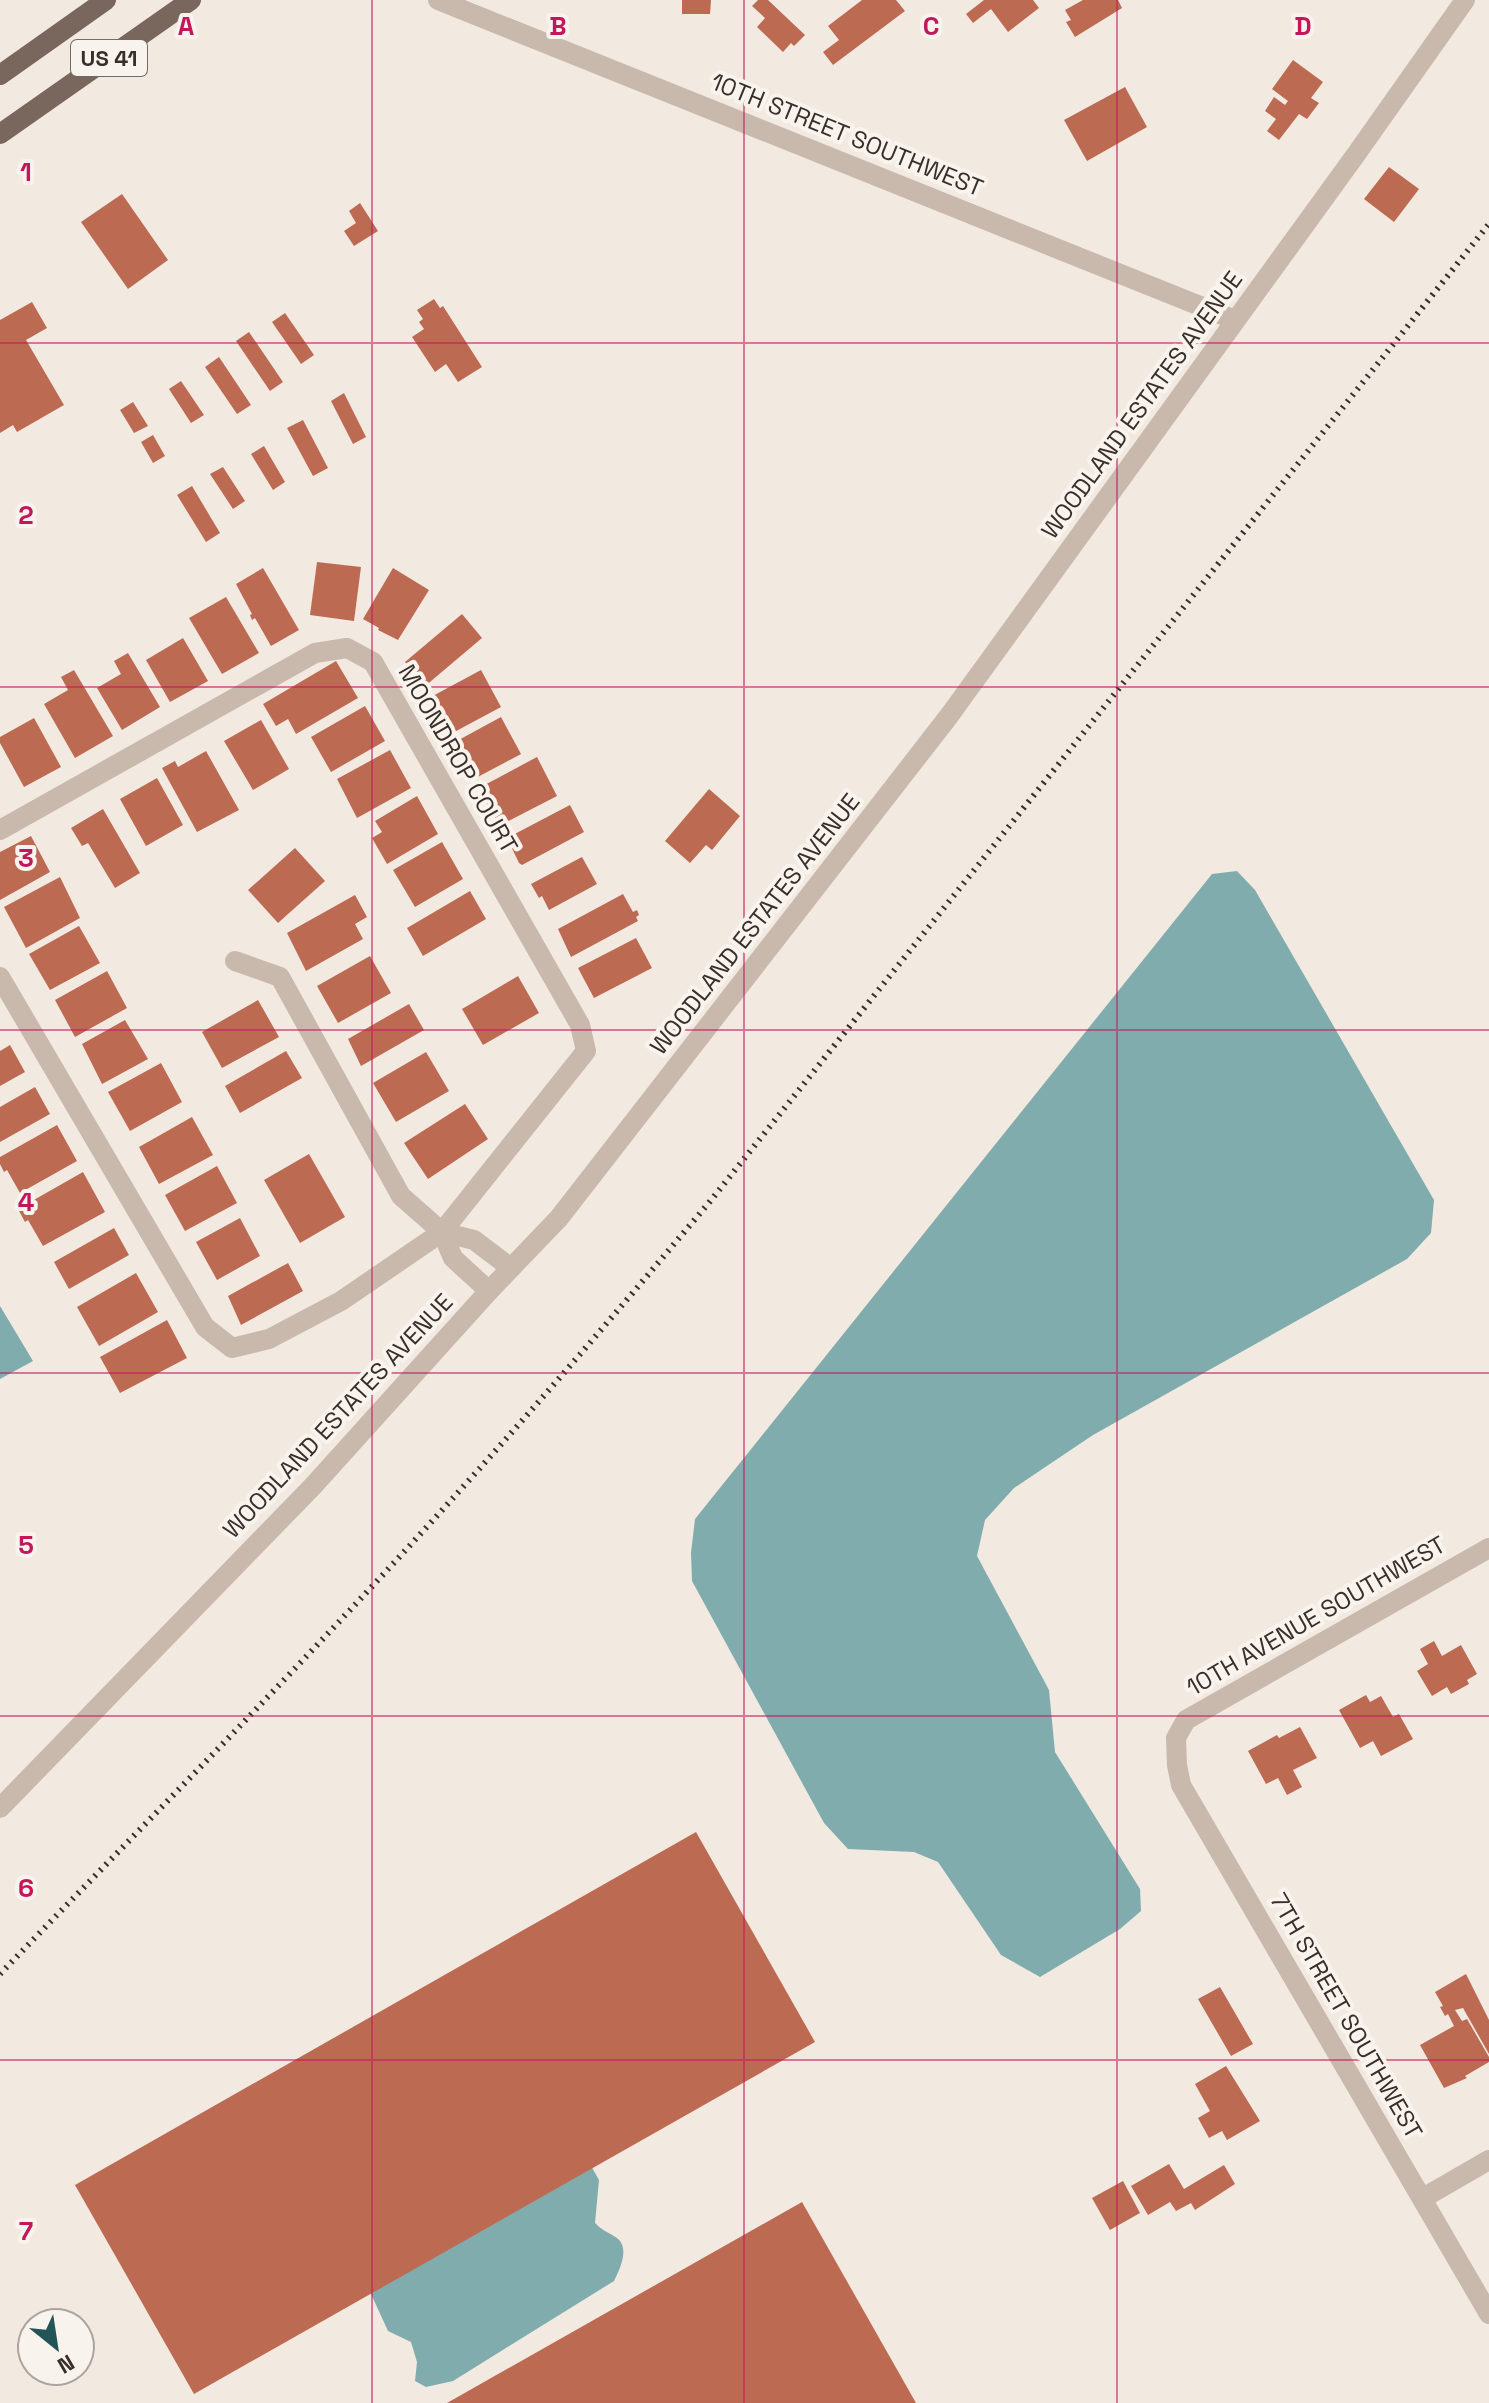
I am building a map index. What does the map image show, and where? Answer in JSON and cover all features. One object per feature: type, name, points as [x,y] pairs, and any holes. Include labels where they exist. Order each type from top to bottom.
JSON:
[{"type":"main road","name":"US 41","points":[[0,75],[106,0]]},
{"type":"main road","name":"US 41","points":[[0,134],[191,0]]},
{"type":"street","name":"10TH STREET SOUTHWEST","points":[[438,0],[1235,320]]},
{"type":"street","name":"WOODLAND ESTATES AVENUE","points":[[0,1808],[313,1486],[559,1218],[949,716],[1465,0]]},
{"type":"street","name":"MOONDROP COURT","points":[[0,830],[315,653],[347,648],[373,662],[580,1025],[586,1051],[442,1232],[341,1301],[269,1339],[232,1348],[205,1327],[0,977]]},
{"type":"street","points":[[235,961],[280,977],[401,1196],[442,1232],[453,1258],[489,1291]]},
{"type":"street","points":[[442,1232],[474,1240],[511,1268]]},
{"type":"street","name":"10TH AVENUE SOUTHWEST","points":[[1176,1738],[1186,1720],[1489,1548]]},
{"type":"street","name":"7TH STREET SOUTHWEST","points":[[1176,1738],[1181,1785],[1489,2314]]},
{"type":"street","points":[[1423,2198],[1489,2160]]},
{"type":"water","points":[[1237,871],[1255,890],[1434,1200],[1431,1233],[1407,1259],[1093,1435],[1014,1488],[985,1520],[977,1556],[1049,1690],[1055,1752],[1140,1889],[1141,1911],[1120,1929],[1040,1977],[1001,1955],[938,1862],[914,1852],[848,1849],[824,1823],[692,1581],[695,1519],[1212,874]]},
{"type":"water","points":[[0,1306],[33,1361],[0,1379]]},
{"type":"water","points":[[580,2146],[599,2180],[595,2223],[617,2238],[623,2247],[623,2259],[614,2281],[453,2381],[426,2387],[415,2381],[417,2362],[411,2342],[388,2331],[320,2183]]},
{"type":"building","points":[[682,0],[711,0],[710,14],[682,14]]},
{"type":"building","points":[[758,0],[768,0],[805,35],[783,52],[757,27],[765,18],[752,6]]},
{"type":"building","points":[[862,0],[896,0],[905,11],[833,65],[823,52],[839,40],[828,26]]},
{"type":"building","points":[[984,0],[1033,0],[1039,8],[1008,32],[991,9],[973,23],[966,14]]},
{"type":"building","points":[[1083,0],[1118,0],[1122,8],[1075,37],[1066,22],[1071,20],[1065,10]]},
{"type":"building","points":[[1293,60],[1323,82],[1311,98],[1319,103],[1307,119],[1299,114],[1279,140],[1267,131],[1276,119],[1265,111],[1274,97],[1285,105],[1288,101],[1272,89]]},
{"type":"building","points":[[1125,87],[1147,127],[1087,161],[1064,120]]},
{"type":"building","points":[[1389,167],[1419,189],[1394,222],[1364,199]]},
{"type":"building","points":[[122,194],[168,260],[128,289],[81,222]]},
{"type":"building","points":[[360,203],[378,231],[354,246],[344,231],[356,223],[349,211]]},
{"type":"building","points":[[434,299],[440,308],[443,306],[482,367],[458,382],[446,364],[435,372],[412,337],[424,329],[419,322],[423,319],[417,310]]},
{"type":"building","points":[[32,302],[47,328],[26,340],[64,405],[17,432],[13,425],[0,433],[0,320]]},
{"type":"building","points":[[285,313],[314,355],[301,364],[272,322]]},
{"type":"building","points":[[249,332],[283,382],[270,391],[236,341]]},
{"type":"building","points":[[219,357],[251,405],[237,414],[205,367]]},
{"type":"building","points":[[181,381],[204,415],[191,423],[169,389]]},
{"type":"building","points":[[344,393],[366,437],[353,444],[331,401]]},
{"type":"building","points":[[133,402],[148,426],[134,433],[120,410]]},
{"type":"building","points":[[303,420],[328,468],[313,476],[287,428]]},
{"type":"building","points":[[153,435],[165,456],[153,463],[141,442]]},
{"type":"building","points":[[264,446],[285,482],[273,490],[251,454]]},
{"type":"building","points":[[223,467],[245,501],[233,509],[210,474]]},
{"type":"building","points":[[192,486],[220,533],[206,542],[177,495]]},
{"type":"building","points":[[317,562],[361,567],[354,621],[310,615]]},
{"type":"building","points":[[263,568],[299,630],[271,646],[255,618],[252,620],[252,614],[236,584]]},
{"type":"building","points":[[393,568],[429,590],[398,640],[363,619]]},
{"type":"building","points":[[226,597],[259,653],[222,674],[189,618]]},
{"type":"building","points":[[462,614],[482,638],[424,687],[405,662]]},
{"type":"building","points":[[183,638],[208,681],[170,702],[146,660]]},
{"type":"building","points":[[128,653],[160,707],[122,730],[97,688],[121,674],[114,661]]},
{"type":"building","points":[[336,661],[358,698],[296,734],[288,719],[276,726],[263,704]]},
{"type":"building","points":[[74,670],[113,736],[75,758],[44,704],[68,690],[61,677]]},
{"type":"building","points":[[481,670],[501,707],[445,737],[429,698]]},
{"type":"building","points":[[365,706],[385,741],[331,772],[311,737]]},
{"type":"building","points":[[501,717],[521,754],[474,779],[455,742]]},
{"type":"building","points":[[34,718],[61,767],[24,787],[0,743],[0,737]]},
{"type":"building","points":[[261,720],[289,769],[253,790],[224,741]]},
{"type":"building","points":[[390,750],[411,788],[357,818],[337,779]]},
{"type":"building","points":[[206,751],[239,810],[197,832],[162,768],[175,761],[178,767]]},
{"type":"building","points":[[537,757],[557,796],[499,826],[479,788]]},
{"type":"building","points":[[157,778],[183,825],[146,846],[120,799]]},
{"type":"building","points":[[709,789],[740,816],[712,850],[706,845],[690,863],[665,841]]},
{"type":"building","points":[[417,796],[438,834],[387,864],[372,838],[382,832],[375,821]]},
{"type":"building","points":[[570,805],[584,832],[522,865],[519,863],[507,838]]},
{"type":"building","points":[[103,809],[140,873],[115,888],[88,843],[82,846],[71,828]]},
{"type":"building","points":[[31,836],[50,872],[0,900],[0,852]]},
{"type":"building","points":[[442,842],[463,879],[415,907],[393,870]]},
{"type":"building","points":[[295,848],[325,881],[278,923],[248,890]]},
{"type":"building","points":[[582,857],[597,884],[549,910],[531,884]]},
{"type":"building","points":[[60,877],[80,918],[26,948],[4,907]]},
{"type":"building","points":[[470,891],[486,919],[423,956],[407,928]]},
{"type":"building","points":[[623,894],[633,912],[637,910],[638,921],[571,957],[558,929]]},
{"type":"building","points":[[355,895],[367,917],[355,924],[363,939],[306,971],[287,933]]},
{"type":"building","points":[[79,926],[100,963],[50,990],[29,954]]},
{"type":"building","points":[[636,938],[652,968],[594,998],[578,968]]},
{"type":"building","points":[[370,956],[391,993],[338,1023],[317,986]]},
{"type":"building","points":[[107,971],[127,1008],[75,1037],[55,1000]]},
{"type":"building","points":[[518,976],[539,1013],[483,1045],[462,1009]]},
{"type":"building","points":[[258,1000],[279,1037],[222,1068],[202,1032]]},
{"type":"building","points":[[409,1004],[424,1030],[361,1066],[348,1039]]},
{"type":"building","points":[[125,1020],[148,1059],[102,1084],[82,1044]]},
{"type":"building","points":[[10,1045],[25,1072],[0,1086],[0,1051]]},
{"type":"building","points":[[286,1051],[302,1078],[240,1113],[225,1086]]},
{"type":"building","points":[[426,1052],[449,1091],[396,1122],[373,1083]]},
{"type":"building","points":[[161,1063],[182,1102],[130,1131],[108,1092]]},
{"type":"building","points":[[35,1087],[50,1114],[0,1142],[0,1107]]},
{"type":"building","points":[[465,1104],[488,1139],[428,1179],[404,1143]]},
{"type":"building","points":[[192,1117],[213,1155],[159,1184],[139,1147]]},
{"type":"building","points":[[57,1125],[77,1161],[20,1193],[7,1170],[4,1172],[0,1157]]},
{"type":"building","points":[[309,1154],[345,1217],[300,1243],[264,1180]]},
{"type":"building","points":[[217,1166],[237,1203],[185,1231],[165,1195]]},
{"type":"building","points":[[83,1172],[105,1212],[43,1246],[18,1209]]},
{"type":"building","points":[[240,1218],[260,1256],[217,1280],[196,1242]]},
{"type":"building","points":[[114,1228],[129,1255],[69,1289],[54,1262]]},
{"type":"building","points":[[288,1263],[303,1291],[241,1325],[228,1296]]},
{"type":"building","points":[[136,1273],[158,1312],[99,1346],[77,1307]]},
{"type":"building","points":[[167,1320],[187,1358],[120,1393],[100,1357]]},
{"type":"building","points":[[1434,1641],[1442,1656],[1461,1645],[1477,1674],[1467,1680],[1469,1684],[1451,1694],[1447,1687],[1432,1696],[1417,1671],[1428,1664],[1420,1649]]},
{"type":"building","points":[[1366,1695],[1370,1702],[1381,1696],[1393,1717],[1399,1714],[1413,1739],[1381,1756],[1373,1741],[1360,1748],[1339,1710]]},
{"type":"building","points":[[1300,1727],[1317,1758],[1293,1770],[1302,1787],[1287,1795],[1278,1778],[1266,1784],[1248,1751]]},
{"type":"building","points":[[696,1832],[815,2042],[194,2394],[75,2185]]},
{"type":"building","points":[[1466,1974],[1489,2020],[1489,2054],[1463,2008],[1455,2010],[1462,2021],[1467,2019],[1489,2062],[1465,2076],[1467,2078],[1444,2088],[1420,2045],[1454,2026],[1448,2014],[1445,2016],[1435,1992]]},
{"type":"building","points":[[1220,1987],[1253,2044],[1231,2056],[1198,1999]]},
{"type":"building","points":[[1226,2066],[1260,2121],[1227,2140],[1222,2131],[1209,2138],[1198,2118],[1210,2111],[1195,2084]]},
{"type":"building","points":[[1169,2164],[1184,2189],[1224,2165],[1235,2184],[1195,2210],[1191,2203],[1176,2211],[1170,2202],[1148,2215],[1131,2186]]},
{"type":"building","points":[[1123,2181],[1140,2213],[1110,2230],[1092,2198]]},
{"type":"building","points":[[802,2202],[916,2403],[447,2403]]},
{"type":"railway","points":[[0,1974],[356,1604],[623,1305],[712,1199],[1489,224]]}]
